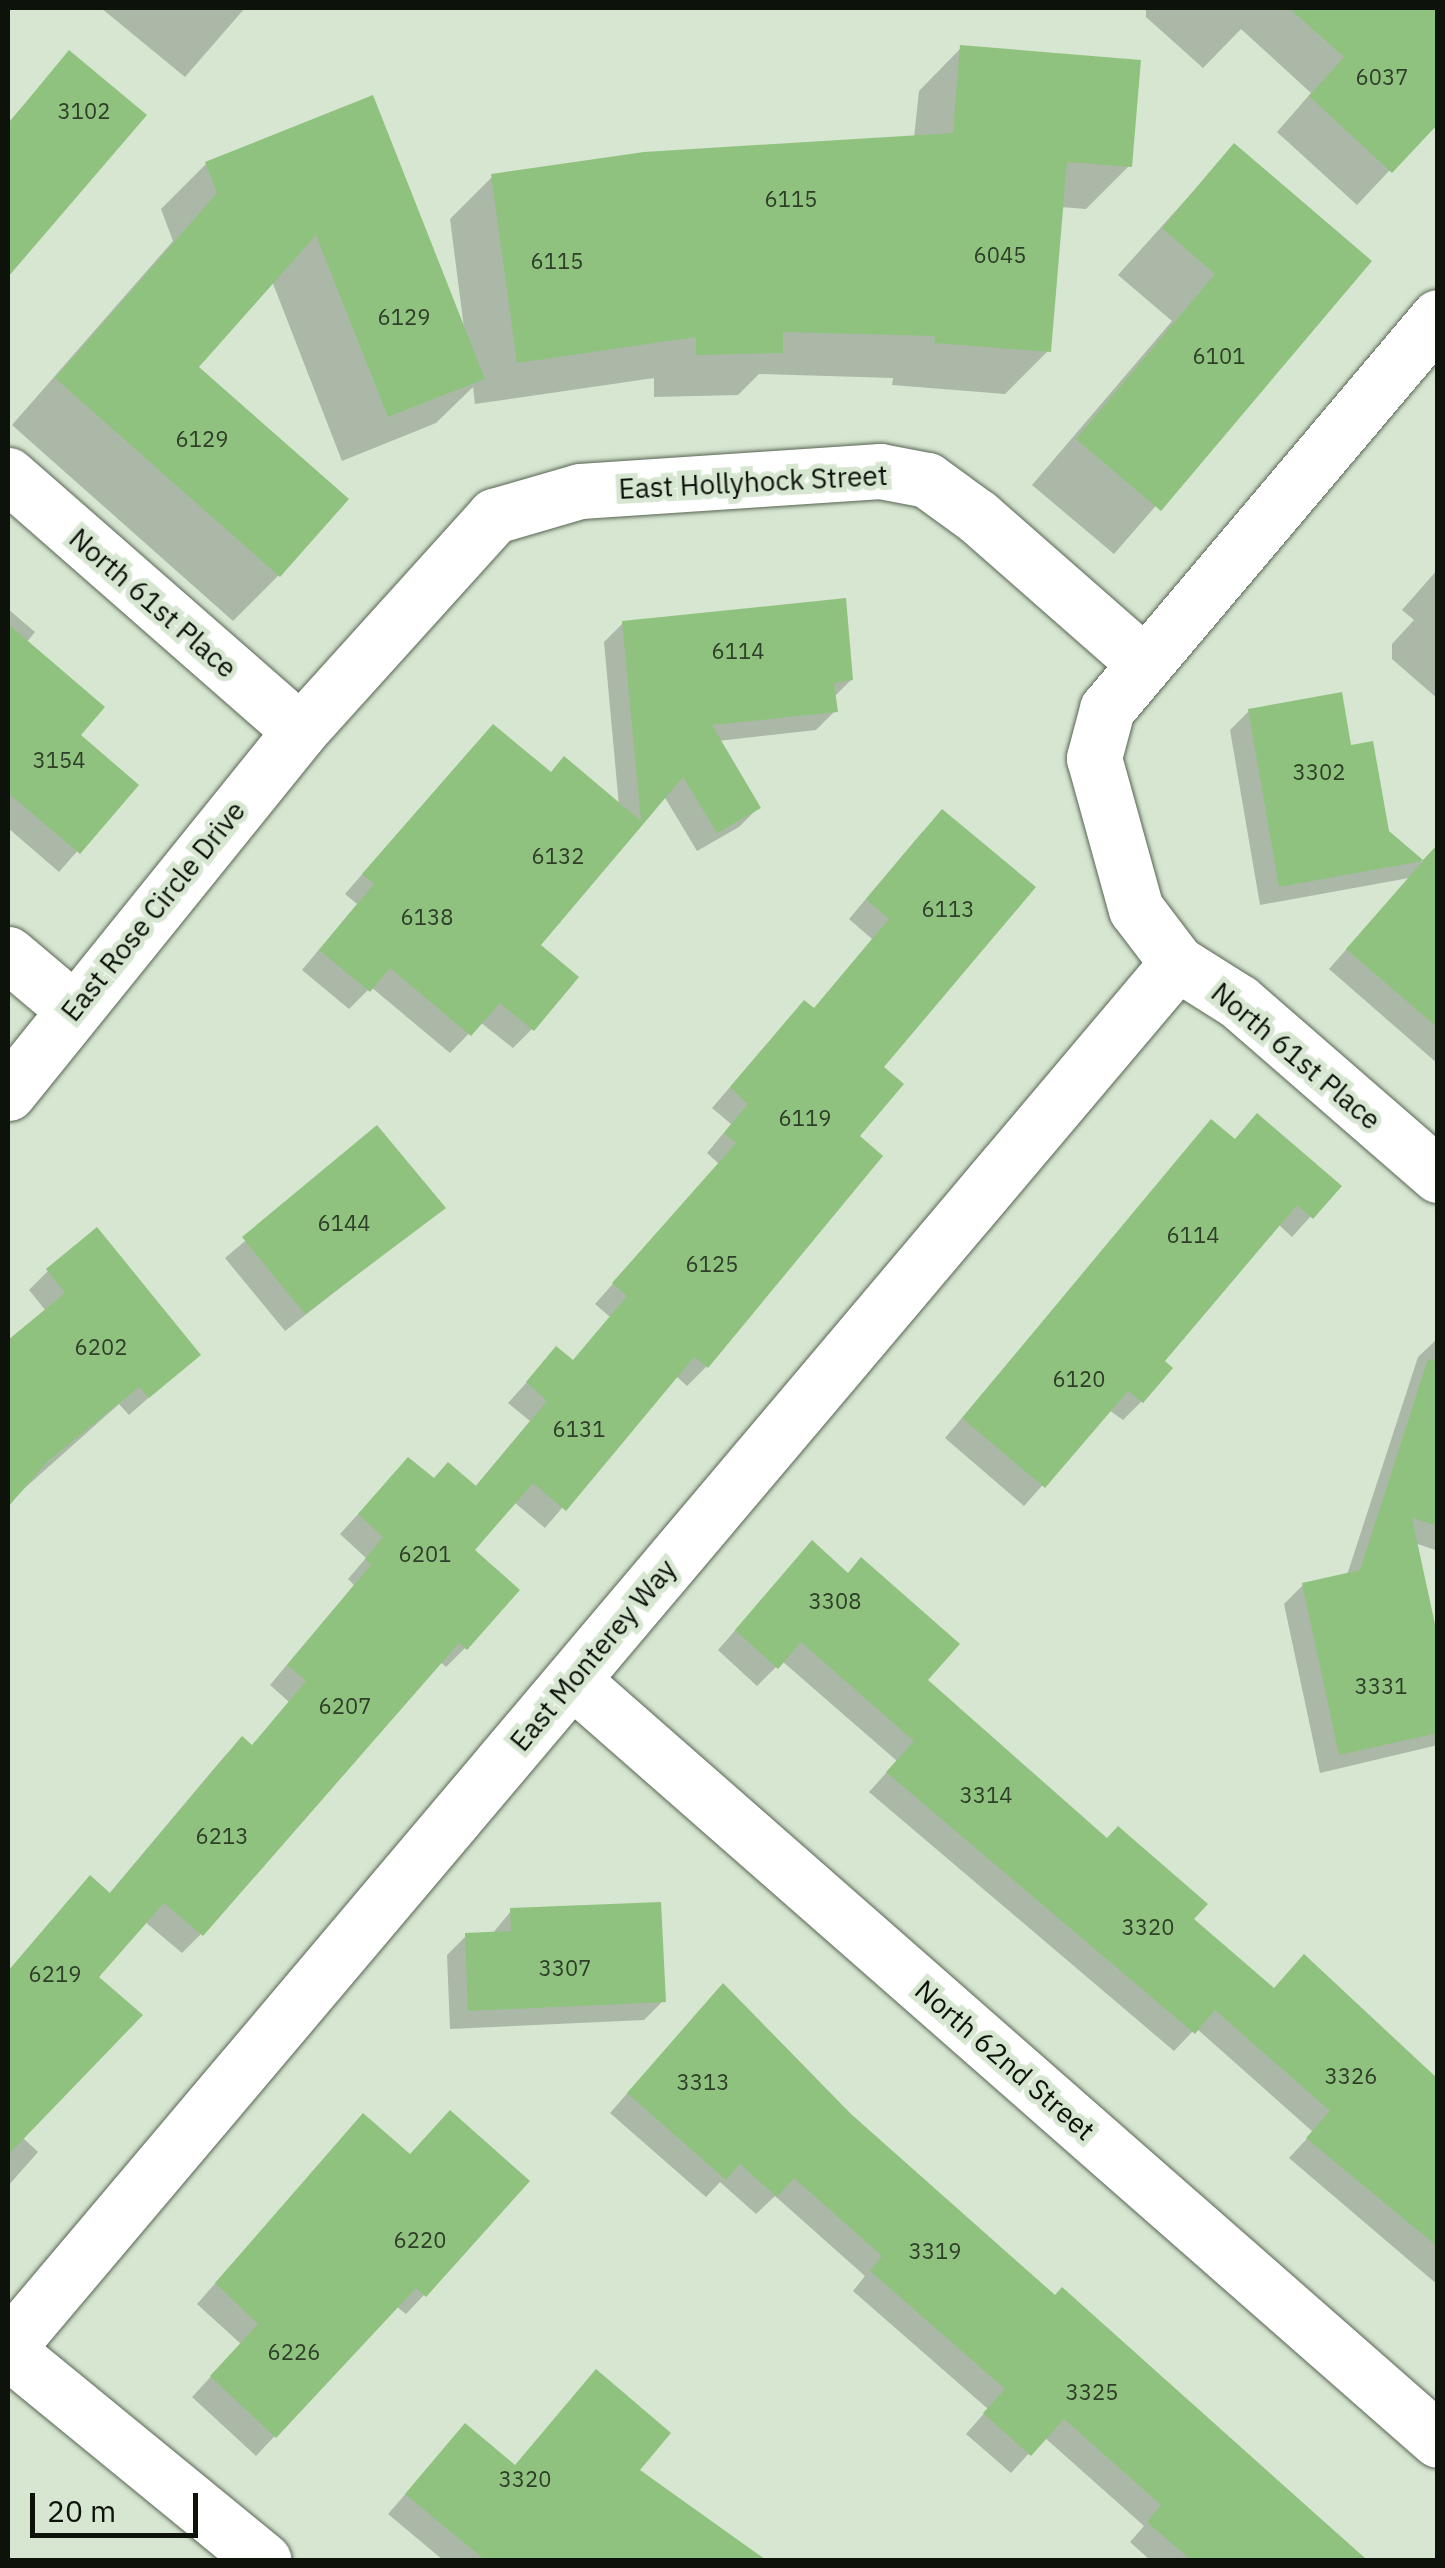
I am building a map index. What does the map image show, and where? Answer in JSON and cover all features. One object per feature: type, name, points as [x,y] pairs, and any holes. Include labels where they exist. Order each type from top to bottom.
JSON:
[{"type":"street","points":[[1144,663],[1438,317]]},
{"type":"street","name":"East Hollyhock Street","points":[[300,731],[494,516],[580,491],[880,470],[927,480],[978,517],[1144,663]]},
{"type":"street","name":"North 61st Place","points":[[8,475],[300,731]]},
{"type":"street","name":"North 61st Place","points":[[1144,663],[1107,710],[1094,758],[1136,909],[1177,963],[1239,1002],[1438,1175]]},
{"type":"street","name":"East Rose Circle Drive","points":[[8,1093],[300,731]]},
{"type":"street","points":[[8,954],[72,1009]]},
{"type":"street","name":"East Monterey Way","points":[[8,2349],[1177,963]]},
{"type":"street","name":"North 62nd Street","points":[[572,1680],[1438,2440]]},
{"type":"street","points":[[8,2349],[263,2560]]},
{"type":"building","points":[[1289,8],[1438,8],[1438,124],[1392,173],[1309,96],[1344,57]]},
{"type":"building","points":[[960,45],[1141,60],[1132,167],[1067,162],[1051,352],[934,343],[935,336],[783,332],[783,353],[696,355],[696,337],[517,363],[491,174],[644,152],[953,133]]},
{"type":"building","points":[[69,50],[147,115],[8,277],[8,124]]},
{"type":"building","points":[[373,95],[485,379],[388,417],[316,235],[199,367],[349,499],[280,577],[55,378],[217,193],[205,162]]},
{"type":"building","points":[[1234,143],[1372,261],[1161,511],[1076,439],[1215,274],[1162,228]]},
{"type":"building","points":[[846,598],[853,680],[834,683],[838,712],[712,725],[761,808],[717,833],[683,777],[541,945],[579,977],[534,1031],[500,1003],[471,1036],[390,968],[370,992],[319,950],[374,884],[362,874],[493,724],[551,772],[564,756],[641,821],[622,621]]},
{"type":"building","points":[[8,624],[105,707],[81,735],[139,785],[80,854],[8,793]]},
{"type":"building","points":[[1342,692],[1351,745],[1373,741],[1389,831],[1423,860],[1438,844],[1438,1028],[1346,949],[1423,861],[1279,887],[1248,709]]},
{"type":"building","points":[[942,809],[1036,887],[884,1067],[904,1084],[860,1136],[883,1156],[708,1368],[694,1357],[566,1511],[533,1483],[475,1550],[520,1590],[467,1650],[459,1643],[203,1936],[164,1903],[99,1977],[143,2015],[8,2155],[8,1971],[90,1875],[110,1893],[242,1736],[252,1745],[306,1681],[287,1665],[371,1565],[365,1559],[383,1537],[358,1514],[408,1457],[434,1478],[448,1462],[476,1486],[547,1401],[526,1382],[556,1346],[573,1360],[627,1296],[612,1283],[736,1143],[724,1133],[748,1104],[730,1087],[804,1000],[814,1008],[889,919],[866,899]]},
{"type":"building","points":[[1257,1113],[1342,1186],[1313,1219],[1297,1205],[1165,1361],[1173,1368],[1143,1403],[1128,1391],[1045,1488],[962,1418],[1211,1119],[1235,1139]]},
{"type":"building","points":[[377,1125],[446,1208],[305,1314],[242,1237]]},
{"type":"building","points":[[97,1227],[201,1355],[149,1398],[139,1387],[47,1462],[8,1507],[8,1340],[65,1293],[46,1269]]},
{"type":"building","points":[[1428,1359],[1438,1361],[1438,1526],[1412,1518],[1438,1638],[1438,1733],[1339,1755],[1302,1583],[1360,1570]]},
{"type":"building","points":[[812,1540],[848,1573],[861,1557],[960,1644],[928,1680],[1107,1838],[1118,1826],[1208,1904],[1194,1919],[1274,1988],[1304,1954],[1438,2079],[1438,2247],[1306,2138],[1330,2111],[1215,2010],[1195,2034],[886,1772],[914,1741],[801,1642],[778,1669],[735,1630]]},
{"type":"building","points":[[661,1902],[666,2002],[468,2011],[465,1933],[511,1931],[510,1908]]},
{"type":"building","points":[[723,1983],[851,2114],[1055,2295],[1062,2287],[1367,2560],[1191,2560],[1147,2522],[1161,2505],[1064,2419],[1031,2456],[983,2413],[1005,2389],[870,2271],[882,2256],[794,2178],[777,2197],[740,2164],[726,2180],[627,2093]]},
{"type":"building","points":[[450,2110],[530,2181],[426,2297],[416,2288],[276,2438],[210,2376],[258,2324],[215,2283],[363,2113],[410,2154]]},
{"type":"building","points":[[596,2369],[671,2433],[640,2470],[766,2560],[485,2560],[405,2494],[465,2423],[515,2465]]}]
